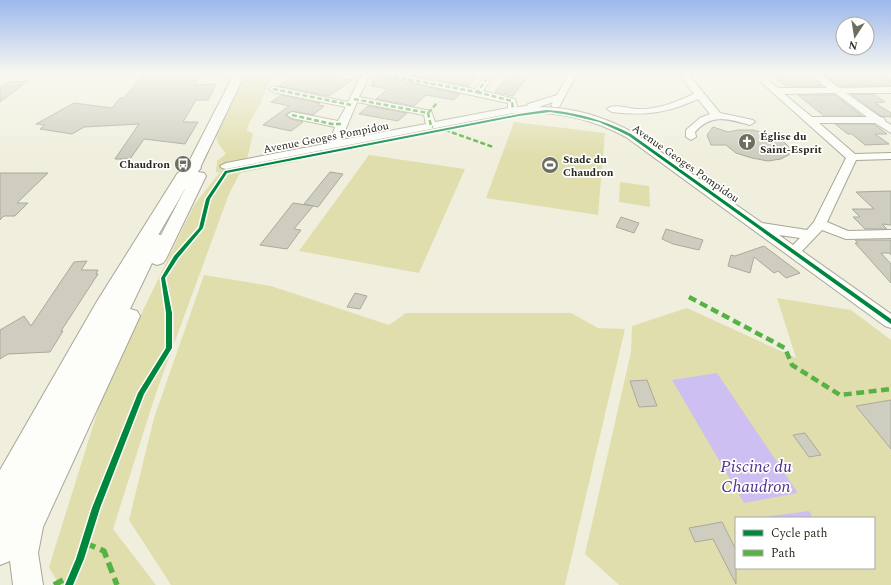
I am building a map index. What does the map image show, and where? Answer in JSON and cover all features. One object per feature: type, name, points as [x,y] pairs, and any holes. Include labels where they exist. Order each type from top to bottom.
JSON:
[{"type":"highway","points":[[0,500],[104,309],[185,174],[193,168]]},
{"type":"main road","points":[[0,551],[12,521],[109,328],[226,101]]},
{"type":"main road","points":[[28,585],[24,553],[29,525],[179,212],[200,174],[193,168]]},
{"type":"street","points":[[348,101],[428,113]]},
{"type":"street","points":[[512,101],[516,110],[545,101]]},
{"type":"street","points":[[553,112],[558,101]]},
{"type":"street","points":[[612,109],[649,112],[682,104],[687,101]]},
{"type":"street","points":[[704,101],[716,115]]},
{"type":"street","points":[[787,101],[852,157],[891,156]]},
{"type":"street","points":[[852,101],[891,130]]},
{"type":"street","points":[[334,146],[352,102]]},
{"type":"street","points":[[428,113],[437,103]]},
{"type":"street","name":"Avenue Geoges Pompidou","points":[[226,166],[516,110],[553,112],[583,117],[616,126],[891,322]]},
{"type":"street","points":[[428,113],[431,126],[433,127]]},
{"type":"street","points":[[292,115],[332,124],[342,124]]},
{"type":"street","points":[[691,138],[690,132],[694,127],[705,119],[716,115],[730,116],[750,122]]},
{"type":"street","points":[[810,120],[891,120]]},
{"type":"street","points":[[794,252],[820,224],[852,157]]},
{"type":"street","points":[[754,224],[807,238]]},
{"type":"street","points":[[820,224],[846,235],[891,234]]},
{"type":"street","points":[[807,238],[805,251],[812,265]]},
{"type":"shaded area","points":[[233,101],[262,101],[248,125],[247,130],[253,134],[247,159],[293,149],[299,161],[240,173],[229,194],[156,393],[113,529],[156,585],[59,585],[49,567],[104,391],[194,205],[220,172],[216,172],[217,161],[226,154],[218,143],[216,136]]},
{"type":"shaded area","name":"Stade du Chaudron","points":[[514,122],[605,133],[598,215],[486,198]]},
{"type":"shaded area","points":[[369,155],[465,169],[419,273],[299,251]]},
{"type":"shaded area","points":[[620,182],[649,186],[650,207],[619,202]]},
{"type":"shaded area","points":[[204,275],[271,286],[389,325],[406,313],[571,313],[598,328],[625,329],[565,585],[171,585],[129,520],[154,418]]},
{"type":"shaded area","name":"Piscine du Chaudron","points":[[777,298],[851,310],[891,340],[891,585],[619,585],[585,554],[631,352],[632,326],[687,308],[796,358]]},
{"type":"water","name":"Piscine du Chaudron","points":[[717,373],[798,493],[744,503],[672,380]]},
{"type":"water","points":[[809,511],[812,517],[764,517]]},
{"type":"building","points":[[117,101],[195,101],[183,122],[198,122],[185,144],[144,139],[130,159],[115,159],[139,124],[84,127],[72,134],[40,129],[45,125],[36,124],[74,103],[112,108]]},
{"type":"building","points":[[312,101],[320,103],[318,105],[324,106],[313,115],[292,111],[286,114],[286,116],[291,119],[303,122],[291,131],[263,125],[289,106],[271,102]]},
{"type":"building","points":[[388,101],[419,101],[414,106]]},
{"type":"building","points":[[806,101],[843,101],[862,116],[824,116]]},
{"type":"building","points":[[861,101],[885,102],[875,103],[891,113],[891,117],[881,116]]},
{"type":"building","points":[[368,106],[407,113],[398,121],[359,114]]},
{"type":"building","points":[[835,124],[874,124],[887,134],[875,134],[889,144],[865,145],[852,134],[848,134]]},
{"type":"building","name":"Église du Saint-Esprit","points":[[713,127],[728,132],[753,130],[769,134],[782,140],[789,147],[790,154],[781,159],[768,161],[736,153],[726,145],[711,145],[707,135]]},
{"type":"building","points":[[330,172],[343,174],[318,207],[304,204]]},
{"type":"building","points":[[0,173],[48,173],[17,203],[28,203],[15,216],[4,216],[0,220]]},
{"type":"building","points":[[891,191],[891,225],[882,224],[887,229],[865,229],[853,217],[860,217],[852,209],[874,209],[856,192]]},
{"type":"building","points":[[293,203],[313,206],[294,229],[301,230],[287,249],[260,245]]},
{"type":"building","points":[[621,217],[639,223],[634,233],[616,227]]},
{"type":"building","points":[[666,229],[703,240],[699,250],[673,244],[662,239]]},
{"type":"building","points":[[855,240],[891,240],[891,255],[889,253],[881,253],[891,264],[891,283],[855,243],[858,243]]},
{"type":"building","points":[[764,246],[800,273],[786,278],[778,271],[774,273],[754,257],[750,273],[728,266],[731,255],[735,256]]},
{"type":"building","points":[[87,261],[81,270],[98,270],[96,274],[98,274],[61,331],[63,331],[50,352],[8,354],[0,359],[0,330],[24,316],[31,326],[74,262]]},
{"type":"building","points":[[355,293],[367,296],[360,309],[347,307]]},
{"type":"building","points":[[647,380],[657,406],[639,407],[630,381]]},
{"type":"building","points":[[891,400],[891,449],[856,406]]},
{"type":"building","points":[[805,433],[821,455],[809,457],[793,435]]},
{"type":"building","points":[[722,522],[735,548],[736,584],[713,539],[695,542],[689,528]]},
{"type":"marked path","points":[[333,101],[351,105]]},
{"type":"marked path","points":[[366,101],[428,113],[431,126],[433,127]]},
{"type":"marked path","points":[[512,101],[513,110]]},
{"type":"marked path","points":[[428,113],[437,103]]},
{"type":"marked path","points":[[292,115],[332,124],[341,124]]},
{"type":"marked path","points":[[445,130],[493,147]]},
{"type":"marked path","points":[[689,297],[785,348],[792,365],[840,395],[891,389]]},
{"type":"marked path","points":[[85,543],[104,551],[117,585]]},
{"type":"marked path","points":[[54,585],[63,580]]},
{"type":"cycle path","points":[[547,111],[590,118],[611,125],[630,135],[891,322]]},
{"type":"cycle path","points":[[69,585],[80,559],[96,508],[141,393],[169,348],[169,313],[163,278],[176,257],[201,228],[208,199],[226,172],[519,115],[553,111]]},
{"type":"place","name":"Église du Saint-Esprit","points":[[747,142]]},
{"type":"place","name":"Chaudron","points":[[183,164]]},
{"type":"place","name":"Stade du Chaudron","points":[[550,165]]}]
